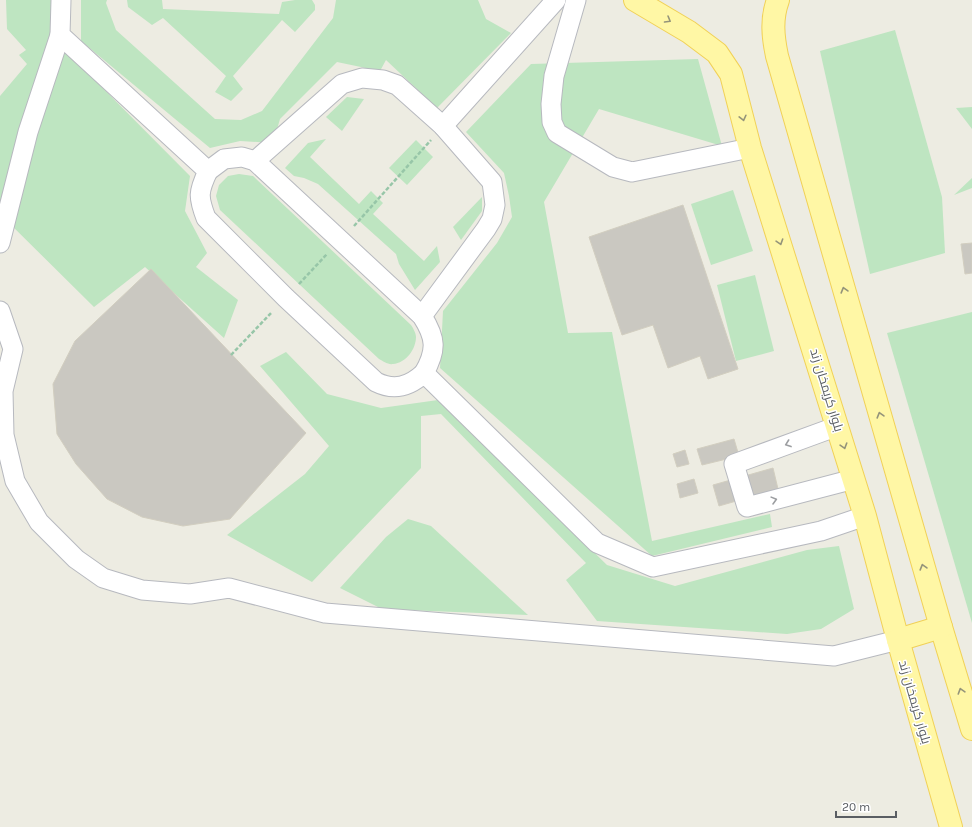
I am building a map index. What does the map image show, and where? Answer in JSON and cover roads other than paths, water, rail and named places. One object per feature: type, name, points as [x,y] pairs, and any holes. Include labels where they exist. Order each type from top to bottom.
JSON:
[{"type":"main road","name":"بلوار کریمخان زند","points":[[635,0],[689,32],[717,52],[731,74],[750,148],[865,516],[898,640],[951,827]]},
{"type":"main road","points":[[778,0],[774,10],[773,35],[776,56],[941,627],[972,729]]},
{"type":"main road","points":[[898,640],[941,627]]},
{"type":"lane","points":[[0,243],[28,132],[60,36],[61,0]]},
{"type":"lane","points":[[443,126],[556,0]]},
{"type":"lane","points":[[576,0],[554,76],[552,122],[557,133],[614,168],[632,172],[750,148]]},
{"type":"lane","points":[[60,36],[208,171]]},
{"type":"lane","points":[[255,161],[342,84],[362,78],[383,80],[397,85],[443,126],[492,182],[495,205],[492,219],[486,229],[422,316]]},
{"type":"lane","points":[[242,157],[255,161],[422,316],[429,326],[433,338],[434,349],[431,360],[424,373],[416,381],[403,386],[392,388],[376,382],[286,298],[206,218],[200,201],[201,186],[208,171],[224,159],[242,157]]},
{"type":"lane","points":[[0,311],[13,349],[3,391],[4,435],[15,481],[39,522],[76,559],[103,578],[142,590],[190,594],[229,588],[325,613],[834,656],[898,640]]},
{"type":"lane","points":[[424,373],[597,543],[653,567],[821,532],[865,516]]},
{"type":"lane","points":[[838,426],[734,464],[747,507],[854,479]]}]
